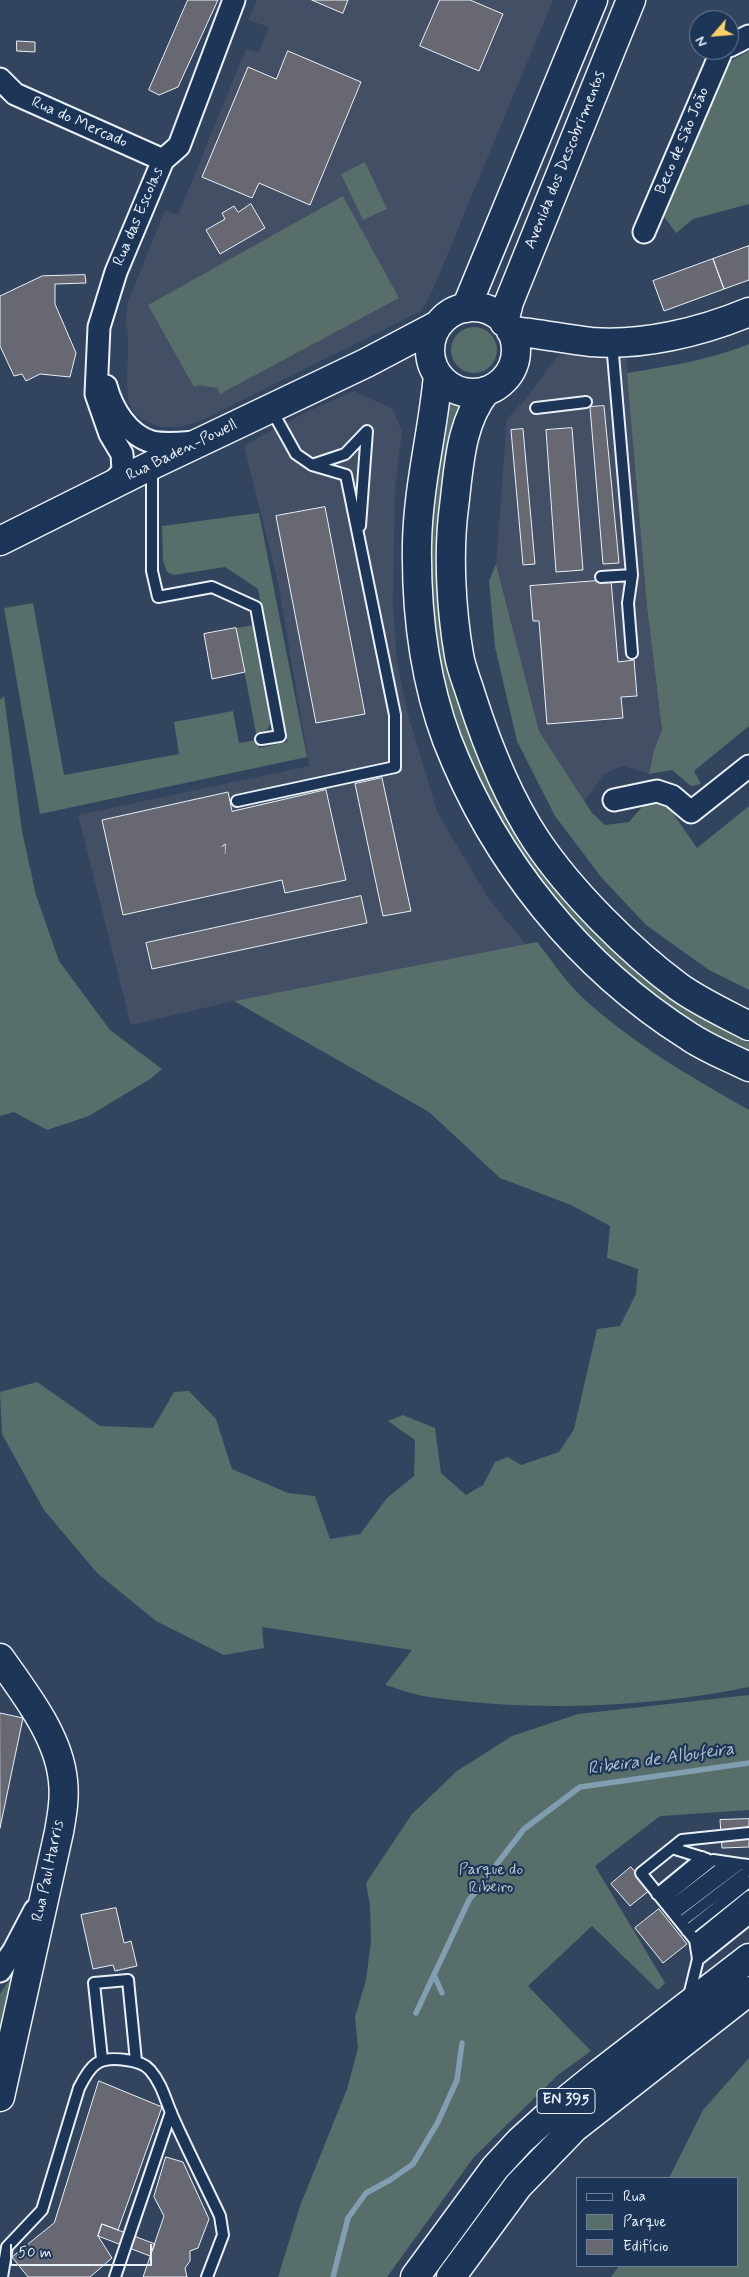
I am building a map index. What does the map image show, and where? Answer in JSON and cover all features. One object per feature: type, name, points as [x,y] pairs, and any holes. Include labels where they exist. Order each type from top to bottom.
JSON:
[{"type":"main road","points":[[466,308],[593,0]]},
{"type":"main road","name":"Avenida dos Descobrimentos","points":[[507,326],[509,302],[631,0]]},
{"type":"main road","points":[[749,1026],[680,987],[624,940],[572,887],[536,840],[507,789],[481,726],[459,656],[453,603],[451,526],[460,454],[470,416],[486,391],[505,379],[511,369],[515,350],[507,326],[493,313],[480,308],[466,308],[452,313],[438,326],[430,345],[435,370],[435,402],[420,492],[417,544],[419,619],[432,689],[447,739],[479,812],[523,882],[574,943],[631,995],[690,1038],[749,1067]]},
{"type":"main road","points":[[511,369],[530,356],[602,342],[640,341],[726,322],[749,312]]},
{"type":"main road","name":"Rua Baden-Powell","points":[[0,541],[110,486],[151,453],[199,442],[366,363],[438,326]]},
{"type":"main road","points":[[507,326],[602,342]]},
{"type":"main road","name":"Rua Baden-Powell","points":[[366,363],[392,361],[435,370]]},
{"type":"main road","points":[[435,370],[454,389],[475,393],[486,391]]},
{"type":"main road","name":"Rua Paul Harris","points":[[0,1658],[52,1740],[63,1781],[63,1805],[59,1832],[1,2088]]},
{"type":"main road","name":"EN 395","points":[[415,2277],[495,2168],[520,2141],[553,2111],[749,1958]]},
{"type":"main road","name":"EN 395","points":[[451,2277],[518,2186],[574,2128],[749,1991]]},
{"type":"street","name":"Rua das Escolas","points":[[122,454],[110,434],[96,394],[99,327],[116,272],[163,160],[179,146],[234,0]]},
{"type":"street","name":"Beco de São João","points":[[644,232],[718,60]]},
{"type":"street","name":"Rua do Mercado","points":[[0,79],[15,94],[163,160]]},
{"type":"street","name":"Rua das Escolas","points":[[99,359],[108,394],[126,426],[151,453]]},
{"type":"street","points":[[122,454],[139,463],[151,453]]},
{"type":"street","points":[[110,486],[123,471],[122,454]]},
{"type":"street","points":[[614,800],[657,791],[672,796],[691,812],[749,766]]},
{"type":"street","points":[[0,1971],[14,1950],[45,1890]]},
{"type":"lane","points":[[602,342],[632,575],[628,603],[632,653]]},
{"type":"lane","points":[[536,408],[586,402]]},
{"type":"lane","points":[[237,801],[394,768],[395,715],[346,475],[312,465],[296,454],[271,408]]},
{"type":"lane","points":[[312,465],[345,454],[366,431],[359,539]]},
{"type":"lane","points":[[151,453],[152,571],[158,597],[212,587],[256,606],[280,736],[261,739]]},
{"type":"lane","points":[[601,577],[632,575]]},
{"type":"lane","points":[[698,1959],[695,1940],[641,1872],[682,1840],[749,1833]]},
{"type":"lane","points":[[672,1848],[712,1860],[746,1866]]},
{"type":"lane","points":[[669,1908],[702,1857]]},
{"type":"lane","points":[[669,1908],[712,1860]]},
{"type":"lane","points":[[669,1908],[727,1863]]},
{"type":"lane","points":[[669,1908],[746,1866]]},
{"type":"lane","points":[[687,1931],[749,1882]]},
{"type":"lane","points":[[695,1940],[749,1896]]},
{"type":"lane","points":[[672,2017],[690,1994],[698,1959],[704,1944],[749,1908]]},
{"type":"lane","points":[[698,1959],[749,1919]]},
{"type":"lane","points":[[102,2059],[94,1983],[128,1980],[136,2061]]},
{"type":"lane","points":[[2,2277],[8,2248],[42,2210],[80,2088],[88,2072],[102,2059],[136,2061],[148,2069],[161,2085],[171,2112],[220,2216],[223,2235],[207,2277]]},
{"type":"lane","points":[[115,2277],[171,2112]]},
{"type":"shaded area","points":[[257,0],[553,0],[431,294],[421,311],[200,421],[180,427],[161,427],[142,419],[134,413],[128,400],[127,305],[165,210],[178,215],[246,49],[259,52],[269,27],[248,20]]},
{"type":"shaded area","points":[[626,349],[647,607],[662,730],[654,750],[649,774],[623,766],[604,774],[584,801],[539,731],[496,564],[507,419],[525,400],[557,356]]},
{"type":"shaded area","points":[[354,391],[393,409],[402,432],[395,489],[393,604],[397,663],[408,715],[438,814],[489,899],[527,946],[234,1001],[131,1025],[78,815],[309,766],[278,582],[244,446],[302,414]]},
{"type":"green space","points":[[749,51],[749,204],[693,219],[676,233],[659,210],[671,181],[679,178],[725,64],[732,60],[739,60],[739,56]]},
{"type":"green space","points":[[365,162],[387,209],[363,220],[341,174]]},
{"type":"green space","points":[[343,196],[399,298],[220,394],[217,388],[198,385],[194,387],[148,305]]},
{"type":"green space","points":[[469,327],[479,327],[493,337],[497,350],[493,363],[487,369],[479,373],[469,373],[455,363],[451,355],[451,345],[461,331]]},
{"type":"green space","points":[[749,344],[749,726],[694,771],[701,784],[691,786],[672,770],[649,774],[654,750],[662,730],[647,607],[627,373],[705,358]]},
{"type":"green space","points":[[451,398],[462,404],[447,460],[440,514],[439,569],[441,597],[451,676],[460,710],[486,777],[521,839],[562,896],[586,923],[603,940],[659,985],[714,1023],[749,1043],[749,1055],[658,1002],[577,930],[523,862],[477,783],[440,681],[427,580],[438,441]]},
{"type":"green space","points":[[259,513],[307,757],[40,814],[4,608],[33,603],[64,775],[179,754],[174,722],[233,711],[239,743],[257,740],[259,748],[287,742],[258,589],[225,567],[174,575],[167,572],[163,561],[162,526]]},
{"type":"green space","points":[[496,564],[539,731],[592,813],[605,825],[629,822],[642,807],[655,802],[670,809],[697,848],[749,806],[749,990],[709,970],[646,925],[601,877],[555,816],[517,741],[495,647],[489,581]]},
{"type":"green space","points":[[254,625],[271,714],[271,722],[267,730],[256,733],[236,628]]},
{"type":"green space","points":[[4,696],[22,831],[36,895],[59,961],[110,1030],[162,1069],[150,1079],[89,1116],[47,1130],[14,1112],[0,1116],[0,700]]},
{"type":"green space","points":[[537,942],[575,990],[620,1029],[662,1058],[749,1110],[749,1687],[670,1700],[630,1703],[589,1706],[508,1705],[429,1697],[385,1685],[412,1650],[262,1627],[264,1648],[224,1655],[156,1621],[97,1573],[44,1510],[2,1434],[0,1392],[37,1382],[100,1426],[153,1428],[174,1392],[189,1391],[216,1419],[232,1469],[288,1493],[315,1496],[330,1539],[360,1534],[387,1498],[414,1476],[415,1440],[388,1421],[403,1415],[435,1428],[441,1473],[466,1495],[483,1485],[495,1462],[508,1457],[521,1465],[559,1452],[574,1429],[597,1329],[620,1326],[636,1294],[638,1269],[607,1258],[610,1226],[571,1205],[500,1178],[429,1112],[234,1001]]},
{"type":"green space","name":"Parque do Ribeiro","points":[[749,1695],[749,1810],[660,1816],[595,1866],[665,1983],[658,1990],[592,1926],[528,1986],[591,2051],[558,2075],[474,2157],[387,2277],[278,2277],[300,2206],[347,2089],[358,2048],[355,2017],[366,1980],[371,1941],[370,1905],[366,1883],[412,1814],[457,1771],[512,1736],[578,1714]]},
{"type":"green space","points":[[14,1973],[0,2042],[0,1994]]},
{"type":"green space","points":[[749,2058],[749,2277],[611,2277],[618,2267],[739,2267],[739,2177],[670,2177],[703,2110]]},
{"type":"building","points":[[188,0],[218,0],[178,87],[159,95],[149,90]]},
{"type":"building","points":[[312,0],[348,0],[343,13]]},
{"type":"building","points":[[440,0],[470,0],[503,14],[479,71],[420,46]]},
{"type":"building","points":[[17,41],[35,42],[35,52],[17,51]]},
{"type":"building","points":[[288,51],[361,82],[310,205],[259,183],[252,198],[202,177],[248,67],[276,79]]},
{"type":"building","points":[[251,204],[265,228],[220,254],[206,230],[225,219],[222,213],[234,206],[238,212]]},
{"type":"building","points":[[749,246],[749,280],[724,289],[713,259]]},
{"type":"building","points":[[713,259],[724,289],[664,311],[653,281]]},
{"type":"building","points":[[85,275],[86,283],[55,284],[55,304],[76,353],[70,377],[40,374],[26,381],[22,374],[14,376],[0,346],[0,296],[42,276]]},
{"type":"building","points":[[604,406],[619,563],[603,564],[590,407]]},
{"type":"building","points":[[572,428],[583,570],[556,572],[546,430]]},
{"type":"building","points":[[523,429],[535,564],[523,565],[511,430]]},
{"type":"building","points":[[325,507],[365,714],[316,723],[276,516]]},
{"type":"building","points":[[611,580],[618,662],[634,660],[637,696],[621,697],[623,718],[547,724],[539,621],[533,621],[530,586]]},
{"type":"building","points":[[236,628],[245,672],[212,679],[204,634]]},
{"type":"building","points":[[382,778],[411,911],[383,916],[355,784]]},
{"type":"building","points":[[326,790],[346,880],[285,893],[282,880],[123,915],[102,820],[228,792],[232,811]]},
{"type":"building","points":[[361,896],[367,923],[152,969],[146,943]]},
{"type":"building","points":[[0,1713],[23,1718],[0,1828]]},
{"type":"building","points":[[749,1819],[749,1847],[722,1848],[720,1820]]},
{"type":"building","points":[[631,1867],[650,1890],[630,1906],[611,1884]]},
{"type":"building","points":[[116,1908],[124,1943],[131,1941],[137,1966],[115,1971],[113,1965],[93,1969],[81,1915]]},
{"type":"building","points":[[659,1909],[687,1944],[663,1963],[635,1928]]},
{"type":"building","points":[[99,2081],[162,2107],[118,2230],[102,2224],[98,2236],[112,2258],[90,2277],[28,2277],[12,2257],[54,2223]]},
{"type":"building","points":[[166,2157],[183,2162],[209,2219],[198,2248],[190,2251],[190,2261],[185,2268],[187,2277],[143,2277],[164,2216],[154,2197]]},
{"type":"building","points":[[102,2224],[155,2244],[150,2256],[98,2236]]},
{"type":"waterway","name":"Ribeira de Albufeira","points":[[416,2013],[469,1900],[524,1829],[580,1787],[749,1763]]},
{"type":"waterway","name":"Ribeira de Albufeira","points":[[434,1975],[442,1993]]},
{"type":"waterway","name":"Ribeira de Albufeira","points":[[333,2277],[348,2218],[366,2193],[390,2180],[413,2164],[438,2122],[457,2080],[462,2043]]}]
